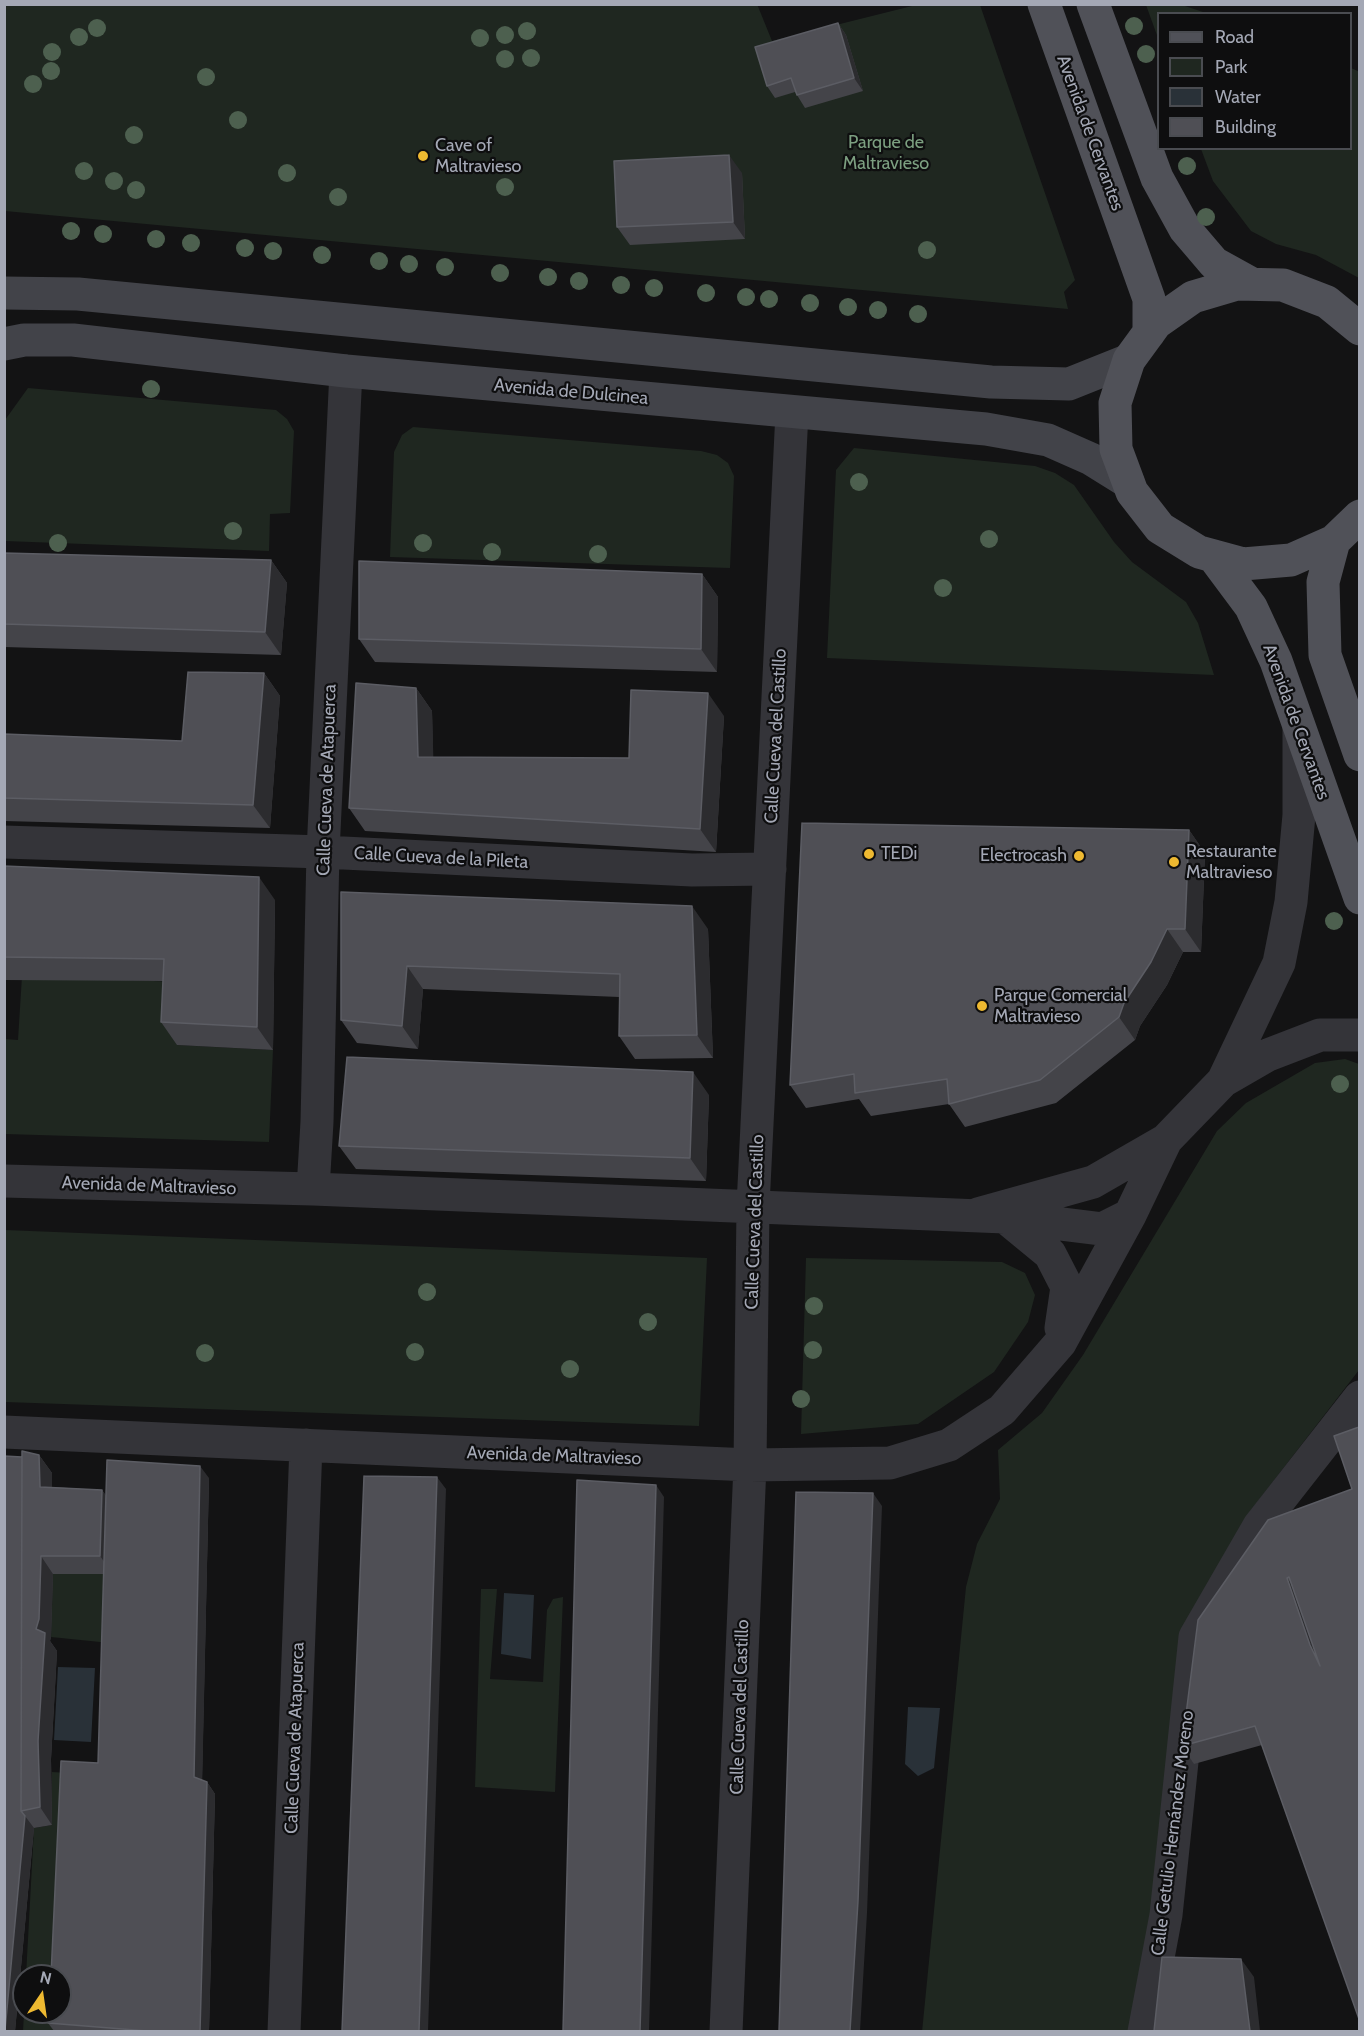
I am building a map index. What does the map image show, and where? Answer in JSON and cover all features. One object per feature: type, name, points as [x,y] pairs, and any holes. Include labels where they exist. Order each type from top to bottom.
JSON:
[{"type":"main road","name":"Avenida de Cervantes","points":[[1044,4],[1137,261],[1149,299],[1149,333]]},
{"type":"main road","points":[[1093,4],[1157,178],[1185,229],[1214,263],[1251,284]]},
{"type":"main road","points":[[1359,329],[1327,302],[1283,285],[1237,284],[1193,297],[1156,323],[1129,360],[1115,403],[1116,449],[1132,492],[1160,528],[1199,552],[1243,564],[1290,560],[1334,541],[1359,516]]},
{"type":"main road","points":[[4,293],[90,295],[991,382],[1069,384],[1129,360]]},
{"type":"main road","name":"Avenida de Dulcinea","points":[[4,344],[24,340],[73,340],[346,371],[986,429],[1047,440],[1092,459],[1128,482]]},
{"type":"main road","points":[[1334,541],[1323,582],[1324,655],[1359,755]]},
{"type":"main road","name":"Avenida de Cervantes","points":[[1212,556],[1251,607],[1276,661],[1359,898]]},
{"type":"street","name":"Calle Cueva de Atapuerca","points":[[313,1189],[317,1122],[323,852],[346,371]]},
{"type":"street","name":"Calle Cueva del Castillo","points":[[726,2031],[750,1465],[753,1206],[792,412]]},
{"type":"street","name":"Avenida de Maltravieso","points":[[1223,1081],[1279,963],[1291,902],[1299,815],[1299,726]]},
{"type":"street","name":"Calle Cueva de la Pileta","points":[[4,842],[323,852],[692,870],[770,869]]},
{"type":"street","name":"Avenida de Maltravieso","points":[[991,1216],[1093,1182],[1166,1140],[1223,1081],[1268,1055],[1320,1035],[1359,1035]]},
{"type":"street","name":"Avenida de Maltravieso","points":[[4,1432],[750,1465],[890,1463],[950,1445],[1002,1410],[1060,1343],[1130,1215],[1166,1140]]},
{"type":"street","name":"Avenida de Maltravieso","points":[[4,1181],[313,1189],[991,1216],[1102,1229],[1130,1215]]},
{"type":"street","points":[[991,1216],[1050,1254],[1067,1287],[1060,1343]]},
{"type":"street","name":"Calle Getulio Hernández Moreno","points":[[1144,2031],[1166,1915],[1195,1637],[1259,1526],[1359,1397]]},
{"type":"street","name":"Calle Cueva de Atapuerca","points":[[284,2031],[306,1445]]},
{"type":"green space","name":"Parque de Maltravieso","points":[[757,4],[772,41],[916,5],[980,5],[1075,280],[1064,292],[1068,309],[5,211],[4,5]]},
{"type":"green space","points":[[1146,5],[1182,5],[1203,12],[1157,12],[1157,35]]},
{"type":"green space","points":[[1352,68],[1360,72],[1359,278],[1316,255],[1276,244],[1251,231],[1213,181],[1201,150],[1352,150]]},
{"type":"green space","points":[[28,388],[276,410],[287,419],[294,431],[290,513],[270,514],[269,551],[5,541],[5,420]]},
{"type":"green space","points":[[413,427],[701,451],[717,455],[728,463],[734,476],[730,568],[390,557],[394,452],[402,435]]},
{"type":"green space","points":[[854,448],[1035,466],[1055,473],[1074,485],[1114,542],[1132,562],[1186,602],[1198,623],[1214,675],[827,658],[836,470]]},
{"type":"green space","points":[[22,976],[180,982],[177,1045],[273,1050],[269,1142],[5,1134],[4,1039],[18,1040]]},
{"type":"green space","points":[[1345,1059],[1359,1064],[1359,1370],[1248,1514],[1145,1963],[1132,2031],[922,2032],[966,1587],[977,1544],[1000,1499],[998,1450],[1042,1413],[1083,1355],[1217,1131],[1246,1103],[1315,1063]]},
{"type":"green space","points":[[5,1230],[707,1258],[699,1426],[5,1402]]},
{"type":"green space","points":[[806,1258],[1002,1262],[1025,1273],[1035,1295],[1028,1322],[994,1372],[918,1424],[801,1434]]},
{"type":"green space","points":[[53,1574],[113,1574],[110,1643],[51,1637]]},
{"type":"green space","points":[[481,1589],[497,1589],[490,1679],[543,1682],[547,1610],[553,1599],[563,1597],[555,1792],[475,1787]]},
{"type":"green space","points":[[52,1772],[70,1773],[61,1964],[27,1964],[34,1828],[52,1825]]},
{"type":"green space","points":[[23,2024],[57,2024],[57,2031],[23,2032]]},
{"type":"water","points":[[504,1593],[534,1595],[531,1659],[501,1654]]},
{"type":"water","points":[[58,1667],[95,1668],[91,1742],[54,1740]]},
{"type":"water","points":[[908,1707],[940,1708],[934,1768],[918,1776],[905,1764]]},
{"type":"building","points":[[838,23],[854,78],[797,95],[791,78],[767,86],[755,47]]},
{"type":"building","points":[[729,155],[733,222],[617,227],[614,161]]},
{"type":"building","points":[[4,553],[271,560],[265,632],[4,624]]},
{"type":"building","points":[[359,561],[702,574],[701,649],[359,639]]},
{"type":"building","points":[[188,672],[264,673],[253,805],[4,798],[4,734],[182,741]]},
{"type":"building","points":[[356,683],[416,688],[418,757],[629,758],[631,690],[708,693],[700,829],[349,808]]},
{"type":"building","name":"Parque Comercial Maltravieso","points":[[802,823],[1189,830],[1185,929],[1167,929],[1151,962],[1124,1003],[1119,1017],[1040,1080],[949,1104],[947,1079],[855,1093],[854,1074],[790,1085]]},
{"type":"building","points":[[4,866],[259,877],[257,1027],[161,1022],[164,959],[4,957]]},
{"type":"building","points":[[341,892],[692,906],[697,1035],[619,1036],[620,974],[407,966],[402,1026],[341,1020]]},
{"type":"building","points":[[347,1057],[693,1072],[690,1158],[339,1146]]},
{"type":"building","points":[[1359,1427],[1359,2019],[1255,1726],[1182,1746],[1198,1620],[1268,1520],[1352,1489],[1334,1436]],"holes":[[[1289,1577],[1320,1666],[1310,1645],[1287,1578]]]},
{"type":"building","points":[[22,1451],[39,1455],[40,1487],[102,1490],[100,1556],[41,1556],[39,1619],[36,1629],[45,1633],[38,1741],[40,1807],[21,1811]]},
{"type":"building","points":[[4,1456],[22,1457],[21,1811],[25,1816],[5,2030],[4,2030]]},
{"type":"building","points":[[107,1460],[200,1466],[194,1777],[207,1782],[200,2031],[147,2031],[60,2024],[72,2024],[72,1964],[52,1964],[61,1761],[98,1763]]},
{"type":"building","points":[[364,1476],[437,1477],[419,2031],[342,2031]]},
{"type":"building","points":[[577,1480],[656,1485],[640,2031],[563,2031]]},
{"type":"building","points":[[796,1492],[873,1493],[858,1901],[850,2031],[779,2031]]},
{"type":"building","points":[[1162,1957],[1241,1959],[1250,2031],[1154,2031]]},
{"type":"place","name":"Cave of Maltravieso","points":[[423,156]]},
{"type":"place","name":"TEDi","points":[[869,854]]},
{"type":"place","name":"Electrocash","points":[[1079,856]]},
{"type":"place","name":"Restaurante Maltravieso","points":[[1174,862]]},
{"type":"place","name":"Parque Comercial Maltravieso","points":[[982,1006]]}]
